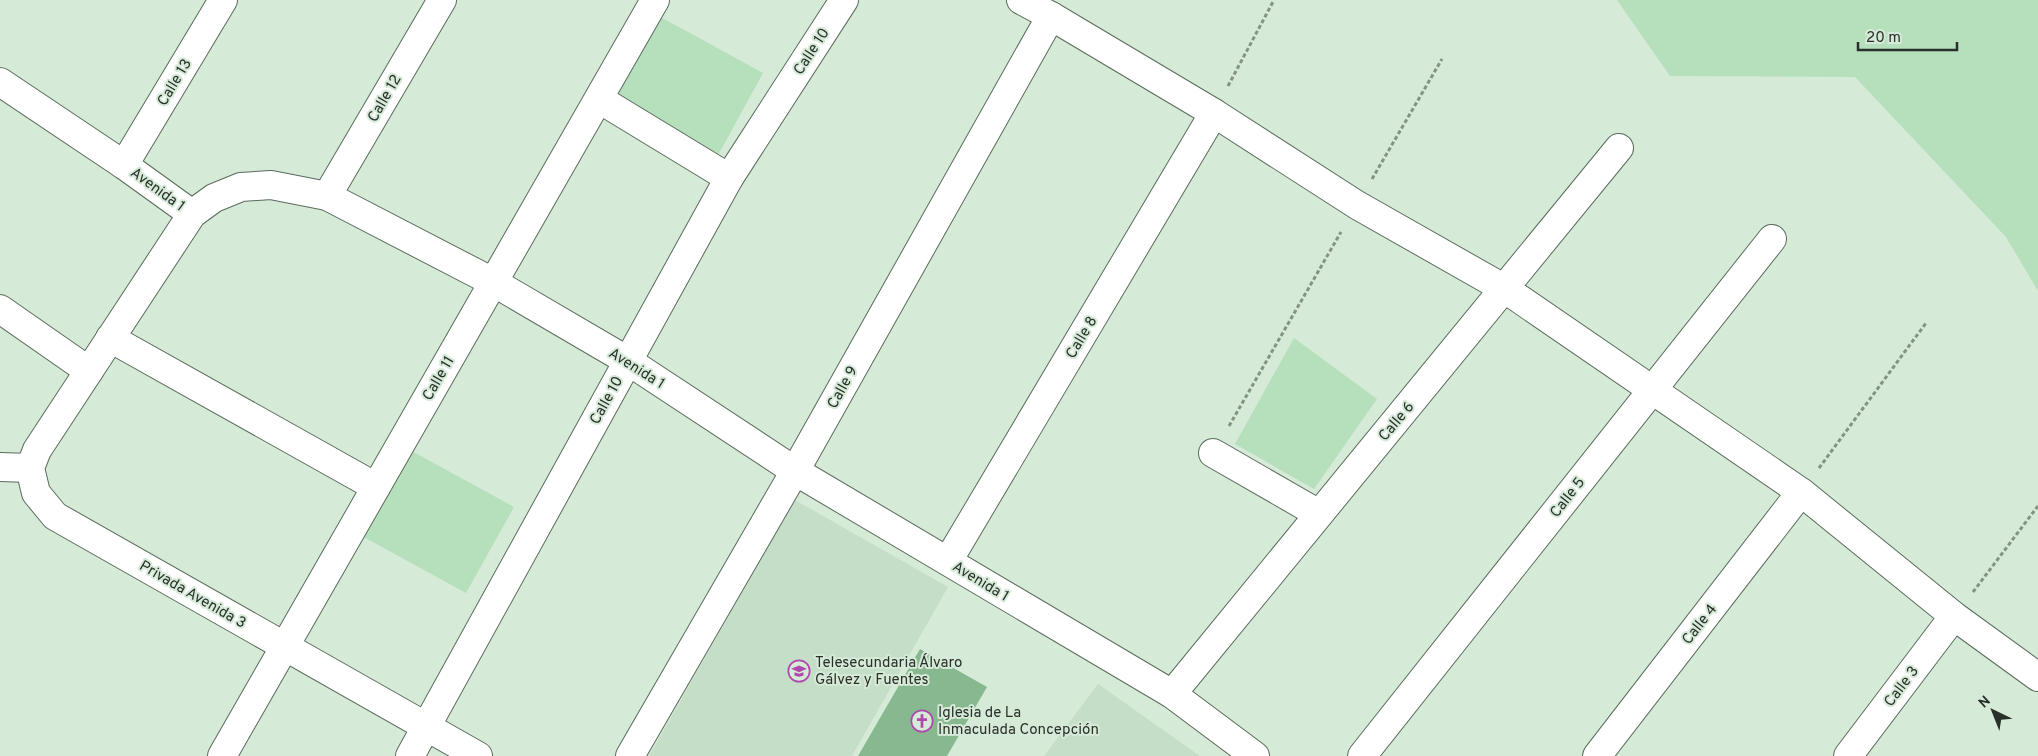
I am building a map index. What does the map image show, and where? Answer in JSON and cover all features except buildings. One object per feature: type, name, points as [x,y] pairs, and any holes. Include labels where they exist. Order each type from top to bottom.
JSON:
[{"type":"street","name":"Calle 12","points":[[327,196],[442,0]]},
{"type":"street","name":"Calle 11","points":[[222,756],[655,0]]},
{"type":"street","name":"Calle 10","points":[[410,756],[729,178],[844,0]]},
{"type":"street","points":[[1021,0],[1214,113],[1357,205],[1505,289],[1800,492],[1954,616],[2038,677]]},
{"type":"street","name":"Calle 13","points":[[124,165],[219,1]]},
{"type":"street","name":"Calle 9","points":[[630,756],[795,471],[1051,16]]},
{"type":"street","name":"Avenida 1","points":[[0,82],[124,165],[192,214],[214,198],[241,187],[272,185],[327,196],[493,282],[628,361],[795,471],[1172,694],[1255,756]]},
{"type":"street","points":[[599,99],[729,178]]},
{"type":"street","name":"Calle 8","points":[[948,560],[1214,113]]},
{"type":"street","name":"Calle 6","points":[[1172,694],[1619,148]]},
{"type":"street","points":[[0,467],[30,468],[37,450],[192,214]]},
{"type":"street","name":"Calle 5","points":[[1362,756],[1772,239]]},
{"type":"street","points":[[0,310],[89,371]]},
{"type":"street","points":[[110,338],[376,487]]},
{"type":"street","points":[[1213,453],[1319,514]]},
{"type":"street","name":"Privada Avenida 3","points":[[30,468],[36,493],[55,516],[478,756]]},
{"type":"street","name":"Calle 4","points":[[1597,756],[1800,492]]},
{"type":"street","name":"Calle 3","points":[[1848,756],[1954,616]]},
{"type":"path","points":[[1214,113],[1274,0]]},
{"type":"path","points":[[1213,453],[1442,58]]},
{"type":"path","points":[[1800,492],[1926,323]]},
{"type":"path","points":[[1954,616],[2038,506]]},
{"type":"shaded area","points":[[1617,0],[2038,0],[2038,291],[2006,237],[1855,77],[1670,76]]},
{"type":"shaded area","points":[[657,15],[763,73],[716,159],[610,101]]},
{"type":"shaded area","points":[[1294,338],[1377,399],[1314,489],[1235,444]]},
{"type":"shaded area","points":[[408,449],[514,507],[466,593],[360,535]]},
{"type":"shaded area","name":"Telesecundaria Álvaro Gálvez y Fuentes","points":[[795,500],[948,587],[852,756],[649,756]]},
{"type":"shaded area","points":[[1098,684],[1200,756],[1044,756]]},
{"type":"place","name":"Telesecundaria Álvaro Gálvez y Fuentes","points":[[799,671]]},
{"type":"place","name":"Iglesia de La Inmaculada Concepción","points":[[922,721]]}]
